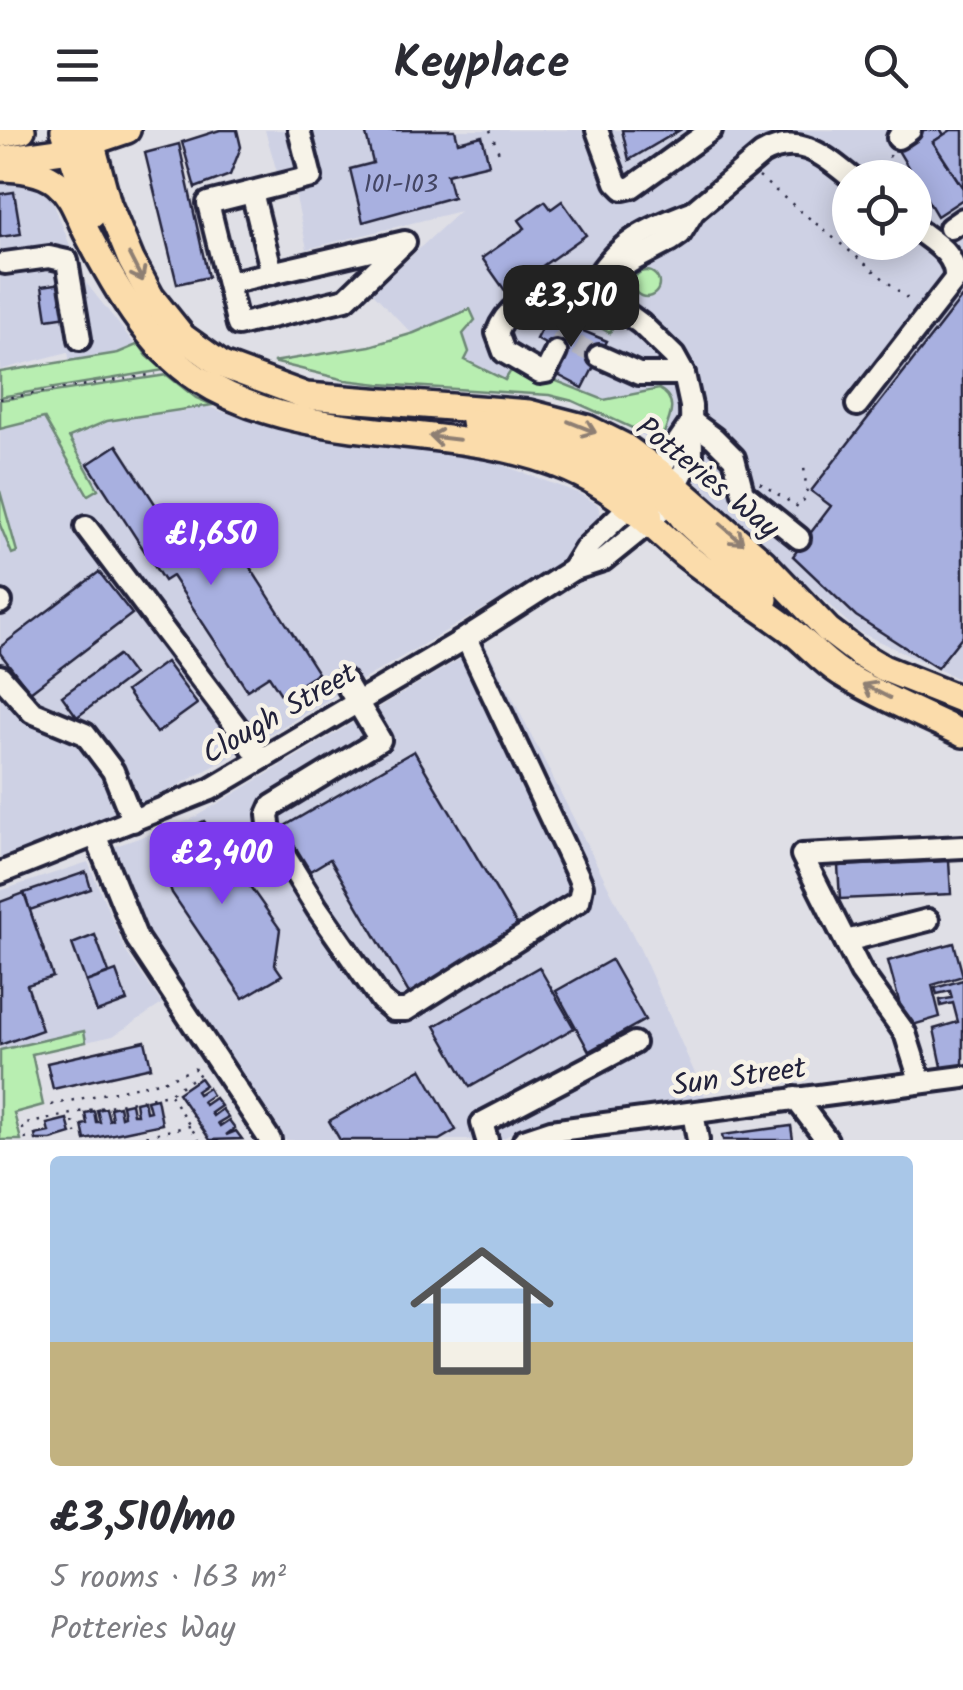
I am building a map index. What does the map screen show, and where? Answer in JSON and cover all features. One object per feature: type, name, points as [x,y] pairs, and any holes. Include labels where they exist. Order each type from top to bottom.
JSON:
[{"type":"main road","points":[[0,134],[22,130]]},
{"type":"main road","points":[[0,159],[127,130]]},
{"type":"main road","points":[[79,138],[114,281]]},
{"type":"main road","name":"Potteries Way","points":[[79,138],[131,260],[166,320],[222,365],[306,396],[494,409],[557,418],[625,447],[655,496]]},
{"type":"main road","name":"Potteries Way","points":[[0,168],[20,168],[54,180],[74,201],[86,232],[114,281],[154,339],[206,384],[272,412],[319,422],[486,443],[535,456],[598,482],[655,496],[763,562],[828,630],[861,656],[963,700]]},
{"type":"main road","points":[[655,496],[676,546],[839,672],[963,734]]},
{"type":"main road","points":[[655,496],[733,562],[792,632]]},
{"type":"street","points":[[228,283],[405,242],[346,299],[238,324],[208,203],[310,177],[299,130]]},
{"type":"street","points":[[597,130],[616,182],[623,189],[632,187],[712,130]]},
{"type":"street","points":[[592,288],[604,264],[631,241],[690,212],[775,148],[798,144],[832,162]]},
{"type":"street","points":[[252,192],[272,272]]},
{"type":"street","points":[[592,288],[680,234],[690,212]]},
{"type":"street","points":[[626,313],[622,289],[626,278],[670,241]]},
{"type":"street","points":[[858,405],[955,279],[956,267],[932,242]]},
{"type":"street","points":[[5,263],[49,257],[68,261],[80,339]]},
{"type":"street","points":[[556,352],[546,372],[540,373],[504,352],[497,334],[504,316],[562,280],[592,288],[626,313],[674,356],[684,374],[690,424],[714,438],[734,458],[750,500],[798,538]]},
{"type":"street","points":[[599,356],[639,374],[684,374]]},
{"type":"street","name":"Clough Street","points":[[0,873],[211,789],[466,638],[572,570],[586,549],[655,496],[690,424]]},
{"type":"street","points":[[86,526],[261,759]]},
{"type":"street","points":[[344,680],[380,740],[272,806],[268,823],[316,908],[382,1000],[393,1010],[406,1010],[579,901],[582,886],[466,638]]},
{"type":"street","points":[[0,676],[32,712],[85,734],[114,771],[133,821]]},
{"type":"street","points":[[96,837],[137,940],[270,1140]]},
{"type":"street","points":[[920,1080],[905,1033],[861,972],[802,855],[963,847]]},
{"type":"street","points":[[846,941],[928,920]]},
{"type":"street","points":[[487,1140],[482,1123],[634,1043]]},
{"type":"street","name":"Sun Street","points":[[524,1140],[551,1131],[963,1077]]},
{"type":"street","points":[[795,1098],[827,1140]]},
{"type":"street","points":[[694,1113],[698,1140]]},
{"type":"path","points":[[490,130],[502,158]]},
{"type":"path","points":[[746,167],[928,315]]},
{"type":"path","points":[[0,399],[184,368]]},
{"type":"path","points":[[741,482],[753,478],[798,507],[807,496],[804,466]]},
{"type":"path","points":[[79,1112],[170,1094],[218,1061]]},
{"type":"path","points":[[51,1105],[163,1082],[218,1061]]},
{"type":"path","points":[[170,1094],[200,1140]]},
{"type":"path","points":[[26,1140],[22,1126],[71,1114],[78,1140]]},
{"type":"path","points":[[126,1140],[190,1126]]},
{"type":"shaded area","points":[[265,130],[963,130],[963,681],[857,631],[650,439],[596,410],[506,380],[465,359],[469,352],[463,334],[473,322],[417,339],[372,292],[460,211],[307,249],[290,169],[277,172]]},
{"type":"shaded area","points":[[0,178],[27,180],[47,193],[83,279],[144,356],[71,369],[68,352],[0,370]]},
{"type":"shaded area","points":[[172,405],[180,412],[205,406],[291,434],[424,449],[497,463],[578,493],[597,504],[603,519],[554,568],[227,759],[144,804],[0,859],[0,424],[56,412]]},
{"type":"shaded area","points":[[485,644],[640,949],[707,1101],[556,1120],[519,1129],[500,1140],[282,1140],[132,911],[110,848],[190,820]]},
{"type":"shaded area","points":[[88,862],[126,952],[162,1004],[113,1036],[86,1042],[83,1031],[0,1050],[0,891]]},
{"type":"green space","points":[[646,271],[655,275],[659,284],[655,293],[646,297],[637,293],[633,284],[637,275]]},
{"type":"green space","points":[[563,290],[577,312],[614,324],[610,333],[579,316],[569,319],[543,307],[548,295]]},
{"type":"green space","points":[[470,309],[475,320],[463,334],[469,352],[465,360],[505,380],[510,372],[524,368],[604,400],[659,389],[671,403],[664,433],[654,436],[652,424],[632,428],[573,401],[549,395],[345,380],[273,362],[370,346],[414,333]]},
{"type":"green space","points":[[139,344],[164,370],[0,397],[0,372],[118,353]]},
{"type":"green space","points":[[167,375],[196,398],[213,405],[107,421],[69,437],[98,489],[88,495],[44,418],[0,429],[0,400]]},
{"type":"green space","points":[[0,491],[17,552],[12,554],[0,525]]},
{"type":"green space","points":[[84,1031],[86,1042],[32,1054],[43,1105],[14,1113],[21,1140],[0,1140],[0,1050]]},
{"type":"building","points":[[220,130],[237,130],[241,147],[230,175],[195,188],[182,142]]},
{"type":"building","points":[[365,130],[455,130],[458,142],[482,136],[489,164],[447,174],[453,197],[363,222],[350,169],[373,163]]},
{"type":"building","points":[[622,130],[680,130],[629,160]]},
{"type":"building","points":[[923,130],[941,130],[944,135],[933,142],[963,188],[963,199],[937,216],[932,208],[932,160],[904,160],[896,147]]},
{"type":"building","points":[[951,130],[963,130],[963,188],[933,142]]},
{"type":"building","points":[[179,144],[208,277],[177,284],[145,153]]},
{"type":"building","points":[[14,192],[21,234],[0,237],[0,194]]},
{"type":"building","points":[[545,201],[551,209],[562,201],[586,235],[506,292],[482,258],[525,228],[519,220]]},
{"type":"building","points":[[63,283],[68,316],[47,319],[42,286]]},
{"type":"building","points":[[963,296],[963,635],[937,668],[856,616],[793,556],[831,506],[811,491]]},
{"type":"building","points":[[548,316],[607,341],[583,388],[556,374],[549,346],[536,339]]},
{"type":"building","points":[[117,445],[192,561],[197,558],[206,571],[239,550],[318,673],[282,696],[269,676],[247,690],[172,576],[164,581],[88,464]]},
{"type":"building","points":[[99,572],[132,614],[30,692],[0,653],[0,647]]},
{"type":"building","points":[[118,655],[133,675],[77,717],[62,696]]},
{"type":"building","points":[[166,662],[197,704],[157,733],[126,691]]},
{"type":"building","points":[[414,751],[520,930],[410,995],[330,859],[310,871],[283,827]]},
{"type":"building","points":[[204,821],[280,929],[275,965],[282,975],[243,998],[172,893],[154,843]]},
{"type":"building","points":[[949,861],[951,894],[840,899],[838,866]]},
{"type":"building","points":[[86,872],[91,889],[30,910],[24,893]]},
{"type":"building","points":[[24,893],[53,977],[27,985],[42,1030],[0,1045],[0,902]]},
{"type":"building","points":[[95,935],[109,973],[86,982],[72,944]]},
{"type":"building","points":[[954,943],[963,976],[932,985],[940,1017],[906,1027],[888,961]]},
{"type":"building","points":[[611,960],[645,1020],[589,1051],[556,991]]},
{"type":"building","points":[[539,967],[574,1028],[470,1087],[435,1026]]},
{"type":"building","points":[[116,971],[127,1001],[97,1012],[86,982]]},
{"type":"building","points":[[963,980],[963,1074],[944,1076],[934,1029],[958,1022],[953,1003],[941,1006],[940,1000],[952,998],[950,991],[937,994],[935,988]]},
{"type":"building","points":[[145,1041],[151,1067],[53,1089],[47,1063]]},
{"type":"building","points":[[421,1069],[456,1130],[439,1140],[340,1140],[329,1121]]},
{"type":"building","points":[[200,1078],[205,1085],[196,1091],[198,1094],[208,1088],[212,1095],[203,1101],[205,1105],[215,1098],[221,1106],[211,1113],[213,1116],[222,1109],[228,1117],[218,1123],[220,1126],[229,1120],[235,1128],[226,1135],[236,1131],[242,1139],[210,1140],[178,1093]]},
{"type":"building","points":[[157,1098],[162,1124],[85,1140],[85,1113],[94,1111],[96,1122],[100,1122],[97,1110],[106,1108],[109,1120],[110,1108],[119,1106],[121,1117],[122,1105],[131,1103],[133,1114],[137,1114],[135,1102],[144,1100],[146,1112],[150,1111],[147,1100]]},
{"type":"building","points":[[67,1119],[71,1134],[36,1140],[35,1135],[49,1132],[47,1124]]},
{"type":"building","points":[[791,1126],[793,1140],[723,1140],[722,1135]]},
{"type":"tunnel","points":[[556,352],[563,339],[599,356]]}]
